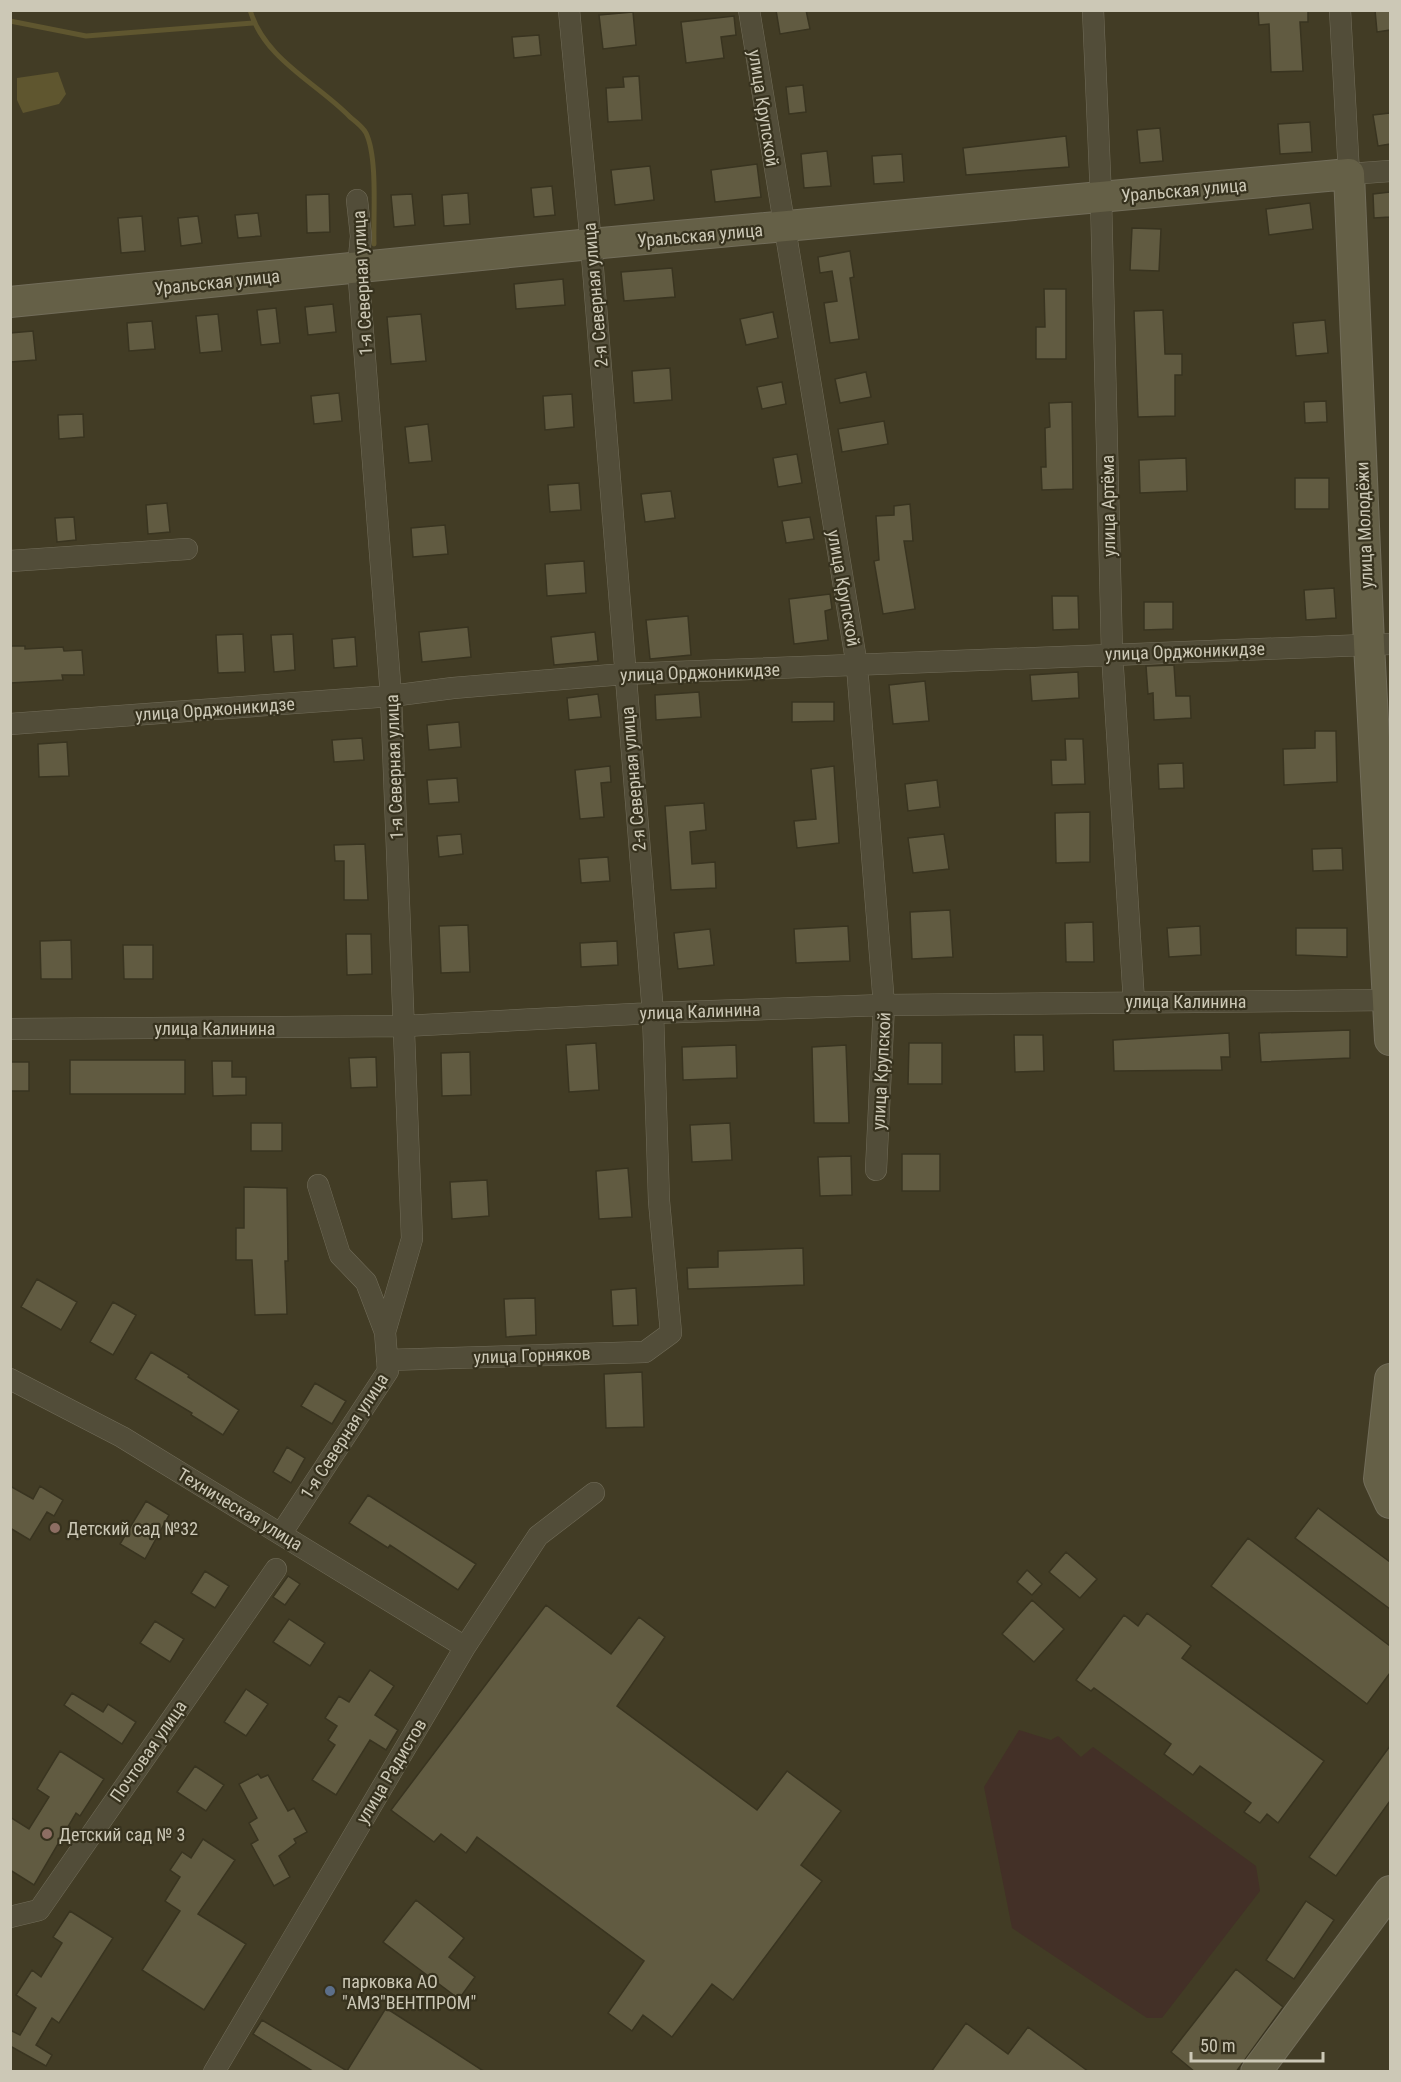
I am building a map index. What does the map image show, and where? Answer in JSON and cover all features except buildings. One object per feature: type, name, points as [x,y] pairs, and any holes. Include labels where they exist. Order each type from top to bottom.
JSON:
[{"type":"main road","name":"Уральская улица","points":[[10,302],[591,244],[1349,174]]},
{"type":"main road","name":"улица Молодёжи","points":[[1349,174],[1380,644],[1390,1040]]},
{"type":"main road","points":[[1390,1380],[1379,1479],[1390,1503]]},
{"type":"main road","points":[[1256,2072],[1390,1891]]},
{"type":"street","name":"2-я Северная улица","points":[[569,10],[591,244],[653,1012],[659,1201],[671,1333]]},
{"type":"street","name":"улица Крупской","points":[[749,10],[783,228],[857,666],[884,1005],[876,1170]]},
{"type":"street","name":"улица Артёма","points":[[1094,10],[1112,653],[1134,1002]]},
{"type":"street","name":"улица Молодёжи","points":[[1341,10],[1349,174]]},
{"type":"street","name":"Уральская улица","points":[[1349,174],[1390,171]]},
{"type":"street","name":"1-я Северная улица","points":[[357,200],[361,236],[358,268],[391,696],[412,1239],[385,1332]]},
{"type":"street","points":[[10,561],[187,549]]},
{"type":"street","name":"улица Орджоникидзе","points":[[10,724],[391,696],[453,688],[624,674],[1380,644]]},
{"type":"street","name":"улица Калинина","points":[[10,1029],[404,1026],[653,1012],[884,1005],[1390,1000]]},
{"type":"street","name":"1-я Северная улица","points":[[281,1534],[388,1371],[385,1332],[366,1282],[340,1255],[318,1185]]},
{"type":"street","name":"улица Горняков","points":[[387,1360],[645,1352],[671,1333]]},
{"type":"street","name":"Техническая улица","points":[[10,1379],[122,1437],[465,1647]]},
{"type":"street","name":"улица Радистов","points":[[214,2072],[465,1647],[538,1536],[594,1493]]},
{"type":"street","name":"Почтовая улица","points":[[10,1917],[39,1910],[276,1569]]},
{"type":"shaded area","points":[[58,72],[66,94],[59,104],[23,113],[17,100],[17,78]]},
{"type":"shaded area","points":[[1019,1730],[1051,1740],[1058,1736],[1081,1757],[1093,1747],[1256,1866],[1260,1891],[1162,2018],[1147,2018],[1012,1928],[984,1787]]},
{"type":"waterway","points":[[250,10],[267,43],[279,56],[361,126],[366,133],[374,172],[374,244]]},
{"type":"waterway","points":[[10,21],[86,36],[253,23]]},
{"type":"place","name":"Детский сад №32","points":[[55,1528]]},
{"type":"place","name":"Детский сад № 3","points":[[47,1834]]},
{"type":"place","name":"парковка АО \"АМЗ\"ВЕНТПРОМ\"","points":[[330,1991]]}]
